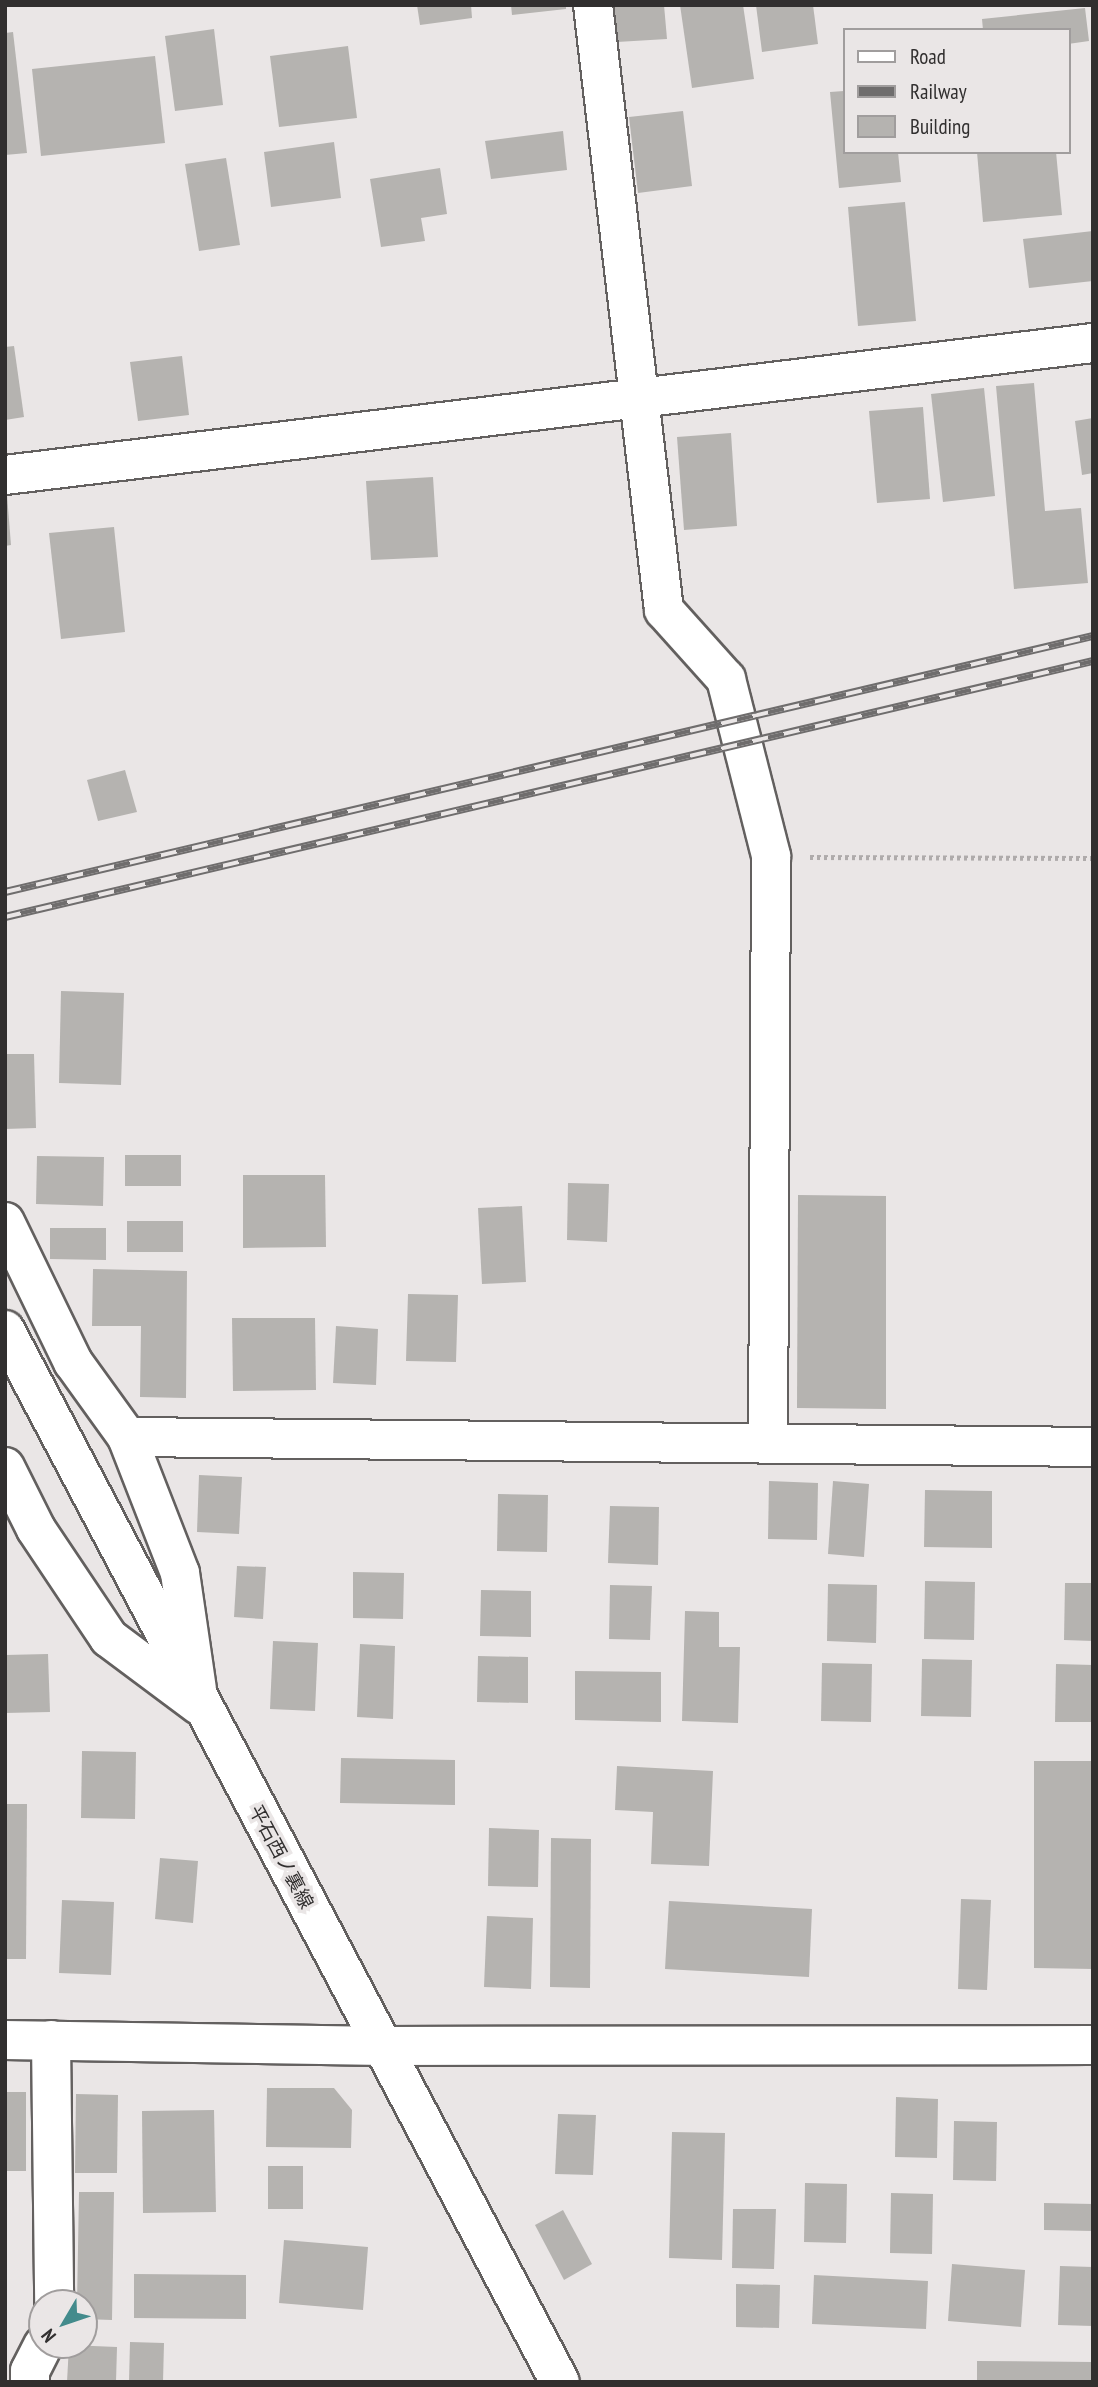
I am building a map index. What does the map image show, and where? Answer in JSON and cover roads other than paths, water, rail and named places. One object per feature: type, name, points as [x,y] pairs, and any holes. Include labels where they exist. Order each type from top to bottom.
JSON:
[{"type":"street","points":[[593,5],[664,610],[726,680],[771,856],[768,1444]]},
{"type":"street","points":[[5,475],[351,436],[637,395],[1093,343]]},
{"type":"street","points":[[5,1222],[73,1362],[127,1437],[180,1573],[199,1705]]},
{"type":"street","name":"平石西ノ裏線","points":[[5,1330],[199,1705],[384,2046],[560,2382]]},
{"type":"street","points":[[127,1437],[1093,1447]]},
{"type":"street","points":[[5,1466],[21,1519],[109,1638],[199,1705]]},
{"type":"street","points":[[5,2040],[384,2046],[1093,2045]]},
{"type":"street","points":[[51,2040],[54,2289]]},
{"type":"street","points":[[30,2382],[30,2371],[36,2359]]},
{"type":"railway","points":[[5,892],[1093,636]]},
{"type":"railway","points":[[5,917],[1093,661]]}]
